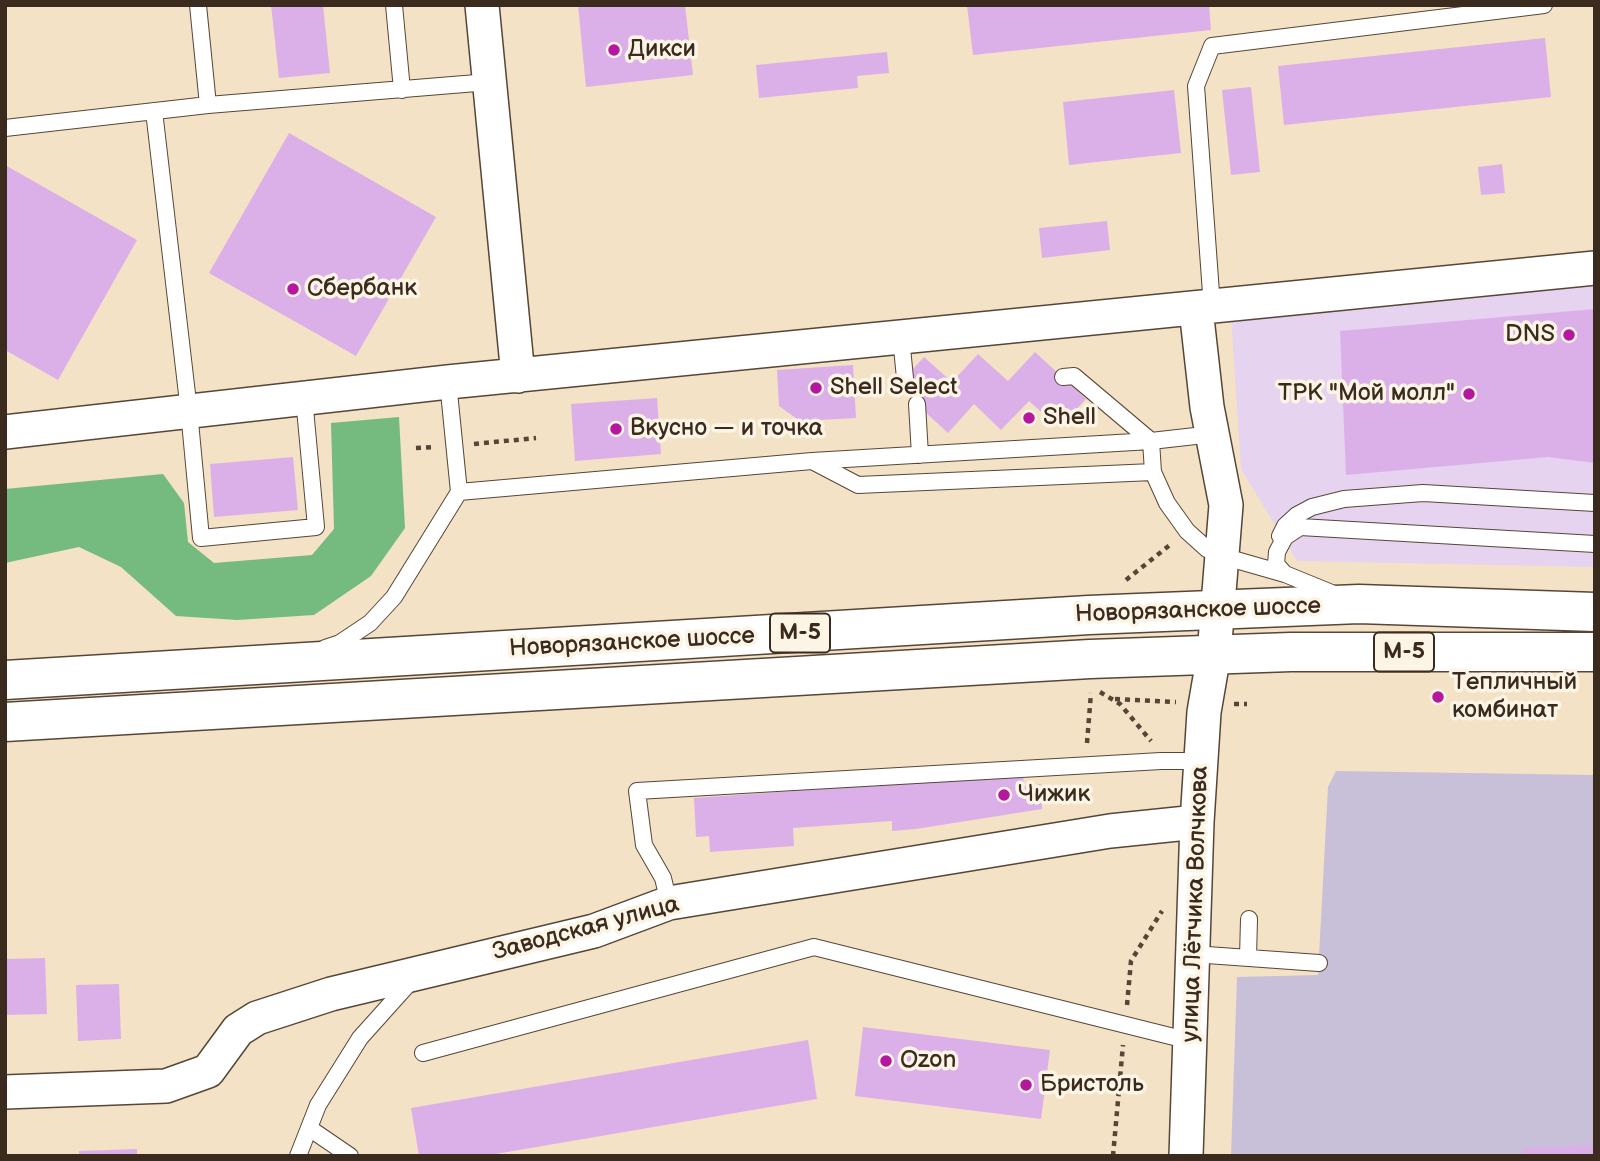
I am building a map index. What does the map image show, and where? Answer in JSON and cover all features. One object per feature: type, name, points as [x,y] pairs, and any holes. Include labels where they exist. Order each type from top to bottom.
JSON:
[{"type":"main road","name":"Новорязанское шоссе","points":[[5,680],[1089,615],[1359,604],[1595,612]]},
{"type":"main road","name":"Новорязанское шоссе","points":[[5,722],[1046,661],[1214,654],[1595,652]]},
{"type":"street","points":[[482,5],[519,376]]},
{"type":"street","points":[[5,432],[448,382],[1595,268]]},
{"type":"street","name":"улица Лётчика Волчкова","points":[[1186,1156],[1197,822],[1204,712],[1214,654],[1226,505],[1207,407],[1204,308]]},
{"type":"street","name":"Заводская улица","points":[[5,1092],[166,1086],[208,1071],[238,1030],[257,1018],[331,994],[594,930],[669,903],[1110,831],[1197,822]]},
{"type":"lane","points":[[198,5],[208,105]]},
{"type":"lane","points":[[394,5],[402,90]]},
{"type":"lane","points":[[1204,308],[1196,86],[1212,46],[1544,5]]},
{"type":"lane","points":[[5,128],[208,105],[489,82]]},
{"type":"lane","points":[[154,111],[201,538],[316,527],[304,398]]},
{"type":"lane","points":[[901,338],[905,378]]},
{"type":"lane","points":[[1063,377],[1073,376],[1151,441],[1153,472],[1167,503],[1186,531],[1207,549],[1285,574],[1359,604]]},
{"type":"lane","points":[[278,665],[340,643],[370,623],[394,597],[459,492],[448,382]]},
{"type":"lane","points":[[917,404],[920,455]]},
{"type":"lane","points":[[459,492],[811,461],[1151,441],[1213,434]]},
{"type":"lane","points":[[811,461],[858,485],[1153,472]]},
{"type":"lane","points":[[1285,574],[1276,564],[1278,540],[1285,526],[1312,507],[1344,499],[1423,493],[1595,503]]},
{"type":"lane","points":[[1277,552],[1285,537],[1300,527],[1595,544]]},
{"type":"lane","points":[[669,903],[663,878],[644,845],[637,791],[1201,761]]},
{"type":"lane","points":[[1248,958],[1249,919]]},
{"type":"lane","points":[[423,1053],[814,947],[1190,1041]]},
{"type":"lane","points":[[1193,954],[1319,963]]},
{"type":"lane","points":[[298,1156],[318,1105],[360,1038],[418,973]]},
{"type":"lane","points":[[309,1128],[350,1156]]},
{"type":"path","points":[[1122,583],[1178,539]]},
{"type":"path","points":[[1085,766],[1091,687]]},
{"type":"path","points":[[1113,1156],[1125,1025]]},
{"type":"shaded area","points":[[1595,277],[1595,567],[1297,561],[1241,469],[1231,315]]},
{"type":"shaded area","points":[[1336,771],[1595,775],[1595,1156],[1231,1156],[1237,977],[1318,975],[1328,787]]},
{"type":"green space","points":[[399,417],[405,528],[371,576],[314,615],[237,620],[176,616],[121,567],[79,547],[5,563],[5,489],[163,474],[184,503],[188,542],[214,563],[312,555],[334,529],[331,423]]},
{"type":"building","points":[[271,5],[323,5],[330,73],[279,78]]},
{"type":"building","points":[[578,5],[685,5],[693,75],[586,87]]},
{"type":"building","points":[[967,5],[1209,5],[1211,30],[973,55]]},
{"type":"building","points":[[1545,38],[1551,97],[1284,125],[1278,66]]},
{"type":"building","points":[[887,52],[889,73],[857,76],[858,88],[759,98],[756,65]]},
{"type":"building","points":[[1251,87],[1260,172],[1231,175],[1222,90]]},
{"type":"building","points":[[1174,90],[1181,153],[1069,165],[1063,102]]},
{"type":"building","points":[[289,133],[436,217],[356,356],[209,273]]},
{"type":"building","points":[[1502,164],[1505,193],[1481,195],[1478,167]]},
{"type":"building","points":[[5,165],[137,240],[58,380],[5,350]]},
{"type":"building","points":[[1107,221],[1110,250],[1042,258],[1039,228]]},
{"type":"building","name":"ТРК \"Мой молл\"","points":[[1595,309],[1595,463],[1548,457],[1346,475],[1340,331]]},
{"type":"building","points":[[1035,352],[1086,399],[1059,428],[1029,401],[1001,430],[974,404],[948,433],[897,386],[924,357],[952,382],[978,354],[1008,381]]},
{"type":"building","name":"Shell Select","points":[[853,365],[856,418],[800,421],[779,406],[777,370]]},
{"type":"building","name":"Вкусно — и точка","points":[[657,398],[661,454],[575,461],[571,404]]},
{"type":"building","points":[[293,457],[298,510],[214,517],[210,464]]},
{"type":"building","points":[[1023,775],[1024,786],[1041,784],[1042,809],[892,831],[892,821],[793,828],[794,846],[710,852],[709,836],[696,837],[694,798]]},
{"type":"building","points":[[45,958],[47,1014],[5,1015],[5,959]]},
{"type":"building","points":[[119,984],[121,1039],[78,1041],[76,985]]},
{"type":"building","points":[[863,1027],[1050,1050],[1041,1119],[855,1096]]},
{"type":"building","points":[[808,1040],[817,1099],[484,1156],[419,1156],[411,1108]]},
{"type":"building","points":[[1595,1145],[1595,1156],[1523,1156],[1523,1148]]},
{"type":"building","points":[[137,1149],[137,1156],[79,1156],[79,1151]]},
{"type":"place","name":"Дикси","points":[[614,50]]},
{"type":"place","name":"Сбербанк","points":[[293,289]]},
{"type":"place","name":"DNS","points":[[1569,335]]},
{"type":"place","name":"Shell Select","points":[[816,388]]},
{"type":"place","name":"ТРК \"Мой молл\"","points":[[1469,394]]},
{"type":"place","name":"Shell","points":[[1029,418]]},
{"type":"place","name":"Вкусно — и точка","points":[[616,429]]},
{"type":"place","name":"Тепличный комбинат","points":[[1438,697]]},
{"type":"place","name":"Чижик","points":[[1004,795]]},
{"type":"place","name":"Ozon","points":[[886,1061]]},
{"type":"place","name":"Бристоль","points":[[1026,1085]]}]
